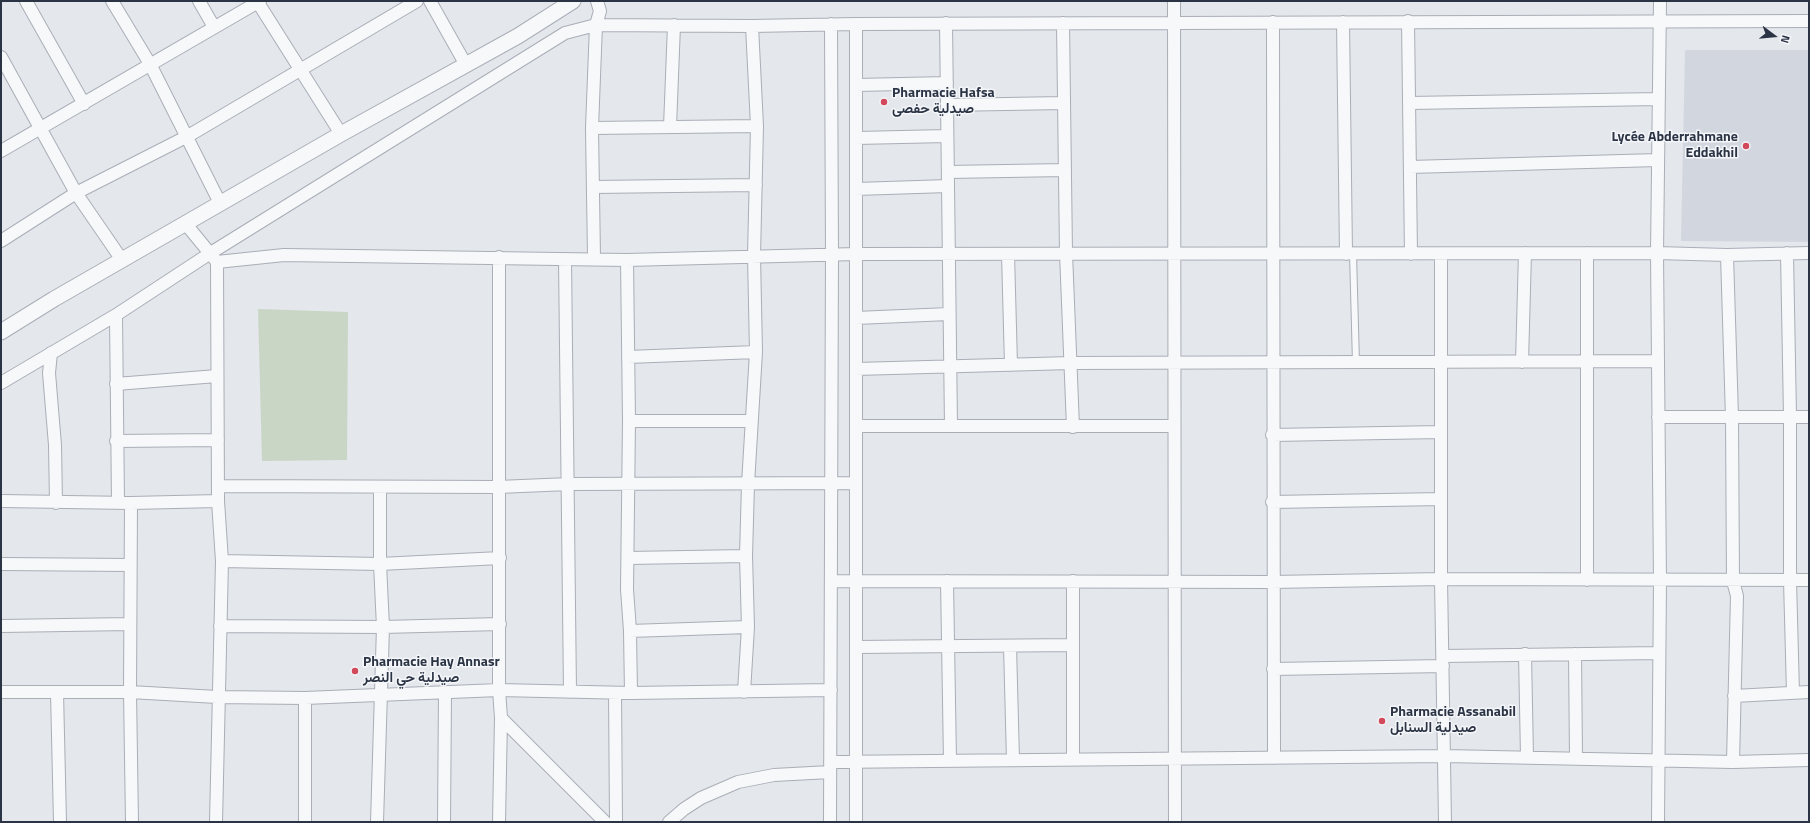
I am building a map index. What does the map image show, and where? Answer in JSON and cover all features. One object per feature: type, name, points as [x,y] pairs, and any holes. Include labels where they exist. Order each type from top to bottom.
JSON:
[{"type":"street","points":[[26,1],[84,104]]},
{"type":"street","points":[[112,1],[150,64],[188,136],[220,203]]},
{"type":"street","points":[[199,1],[214,27]]},
{"type":"street","points":[[1,151],[84,104],[258,1],[299,69],[341,134]]},
{"type":"street","points":[[1,241],[76,193],[188,136],[299,69],[417,1]]},
{"type":"street","points":[[430,1],[466,65]]},
{"type":"street","points":[[2,328],[341,134],[466,65],[573,1]]},
{"type":"street","points":[[594,258],[592,128],[596,25],[600,11],[597,1]]},
{"type":"street","points":[[1174,1],[1175,822]]},
{"type":"street","points":[[1658,822],[1660,581],[1657,253],[1660,1]]},
{"type":"street","points":[[1408,21],[1411,254]]},
{"type":"street","points":[[1,383],[213,258],[565,33],[596,25],[752,26],[946,23],[1809,21]]},
{"type":"street","points":[[1273,22],[1272,582],[1274,758]]},
{"type":"street","points":[[1343,22],[1350,254]]},
{"type":"street","points":[[946,23],[951,426]]},
{"type":"street","points":[[1063,23],[1066,253],[1073,427]]},
{"type":"street","points":[[830,822],[832,483],[831,24]]},
{"type":"street","points":[[856,24],[856,822]]},
{"type":"street","points":[[670,127],[674,25]]},
{"type":"street","points":[[744,692],[748,627],[746,556],[748,484],[756,352],[754,256],[757,126],[752,26]]},
{"type":"street","points":[[1,57],[76,193],[122,260]]},
{"type":"street","points":[[856,85],[946,83]]},
{"type":"street","points":[[1409,103],[1659,99]]},
{"type":"street","points":[[947,105],[1064,103]]},
{"type":"street","points":[[592,128],[757,126]]},
{"type":"street","points":[[856,138],[947,136]]},
{"type":"street","points":[[1410,167],[1658,160]]},
{"type":"street","points":[[948,172],[1065,170]]},
{"type":"street","points":[[593,187],[756,185]]},
{"type":"street","points":[[856,189],[948,186]]},
{"type":"street","points":[[185,223],[213,258],[217,376],[218,502],[222,561],[217,697],[216,822]]},
{"type":"street","points":[[213,258],[284,255],[565,259],[594,258],[626,260],[856,254],[1066,253],[1174,255],[1272,253],[1657,253],[1727,255],[1809,253]]},
{"type":"street","points":[[1522,362],[1524,253]]},
{"type":"street","points":[[1587,253],[1587,580]]},
{"type":"street","points":[[1787,253],[1790,416],[1790,580],[1793,693]]},
{"type":"street","points":[[1008,254],[1011,365]]},
{"type":"street","points":[[1441,254],[1441,579],[1445,822]]},
{"type":"street","points":[[1727,255],[1732,417],[1733,581],[1737,596],[1733,762]]},
{"type":"street","points":[[499,257],[498,487],[500,558],[499,690],[501,718],[499,822]]},
{"type":"street","points":[[565,259],[569,484],[570,692]]},
{"type":"street","points":[[626,260],[629,421],[627,589],[630,630],[631,693]]},
{"type":"street","points":[[856,318],[949,314]]},
{"type":"street","points":[[116,315],[116,441],[118,503]]},
{"type":"street","points":[[628,357],[756,352]]},
{"type":"street","points":[[51,353],[49,373],[55,445],[56,503]]},
{"type":"street","points":[[856,369],[1071,363],[1658,361]]},
{"type":"street","points":[[116,384],[217,376]]},
{"type":"street","points":[[1658,417],[1809,417]]},
{"type":"street","points":[[629,421],[751,421]]},
{"type":"street","points":[[856,426],[1174,426]]},
{"type":"street","points":[[1272,435],[1441,432]]},
{"type":"street","points":[[116,441],[218,440]]},
{"type":"street","points":[[218,486],[498,487],[569,484],[856,483]]},
{"type":"street","points":[[378,822],[383,627],[380,564],[380,487]]},
{"type":"street","points":[[1272,502],[1441,499]]},
{"type":"street","points":[[1,501],[56,503],[218,502]]},
{"type":"street","points":[[131,503],[130,692],[132,822]]},
{"type":"street","points":[[628,558],[746,556]]},
{"type":"street","points":[[222,561],[380,564],[500,558]]},
{"type":"street","points":[[1,564],[130,565]]},
{"type":"street","points":[[831,581],[1272,582],[1441,579],[1660,581],[1809,580]]},
{"type":"street","points":[[947,581],[950,761]]},
{"type":"street","points":[[1073,581],[1073,759]]},
{"type":"street","points":[[1,626],[130,624]]},
{"type":"street","points":[[220,626],[383,627],[500,624]]},
{"type":"street","points":[[630,630],[748,627]]},
{"type":"street","points":[[1010,646],[1013,760]]},
{"type":"street","points":[[856,647],[1073,646]]},
{"type":"street","points":[[1273,669],[1443,661],[1525,654],[1659,653]]},
{"type":"street","points":[[1525,654],[1527,757]]},
{"type":"street","points":[[1575,654],[1576,758]]},
{"type":"street","points":[[1,692],[130,692],[217,697],[305,698],[445,694],[499,690],[631,693],[831,690]]},
{"type":"street","points":[[57,692],[60,822]]},
{"type":"street","points":[[1734,696],[1809,692]]},
{"type":"street","points":[[615,693],[616,822]]},
{"type":"street","points":[[444,822],[445,694]]},
{"type":"street","points":[[305,698],[305,822]]},
{"type":"street","points":[[501,718],[605,822]]},
{"type":"street","points":[[669,822],[684,809],[701,798],[738,782],[856,762],[1445,756],[1658,759],[1733,762],[1809,760]]},
{"type":"lane","points":[[1350,254],[1356,362]]},
{"type":"shaded area","name":"Lycée Abderrahmane Eddakhil","points":[[1685,50],[1809,50],[1809,242],[1681,241]]},
{"type":"green space","points":[[258,309],[348,312],[347,460],[262,461]]},
{"type":"place","name":"Pharmacie Hafsa صيدلية حفصى","points":[[884,102]]},
{"type":"place","name":"Lycée Abderrahmane Eddakhil","points":[[1746,146]]},
{"type":"place","name":"Pharmacie Hay Annasr صيدلية حي النصر","points":[[355,671]]},
{"type":"place","name":"Pharmacie Assanabil صيدلية السنابل","points":[[1382,721]]}]
